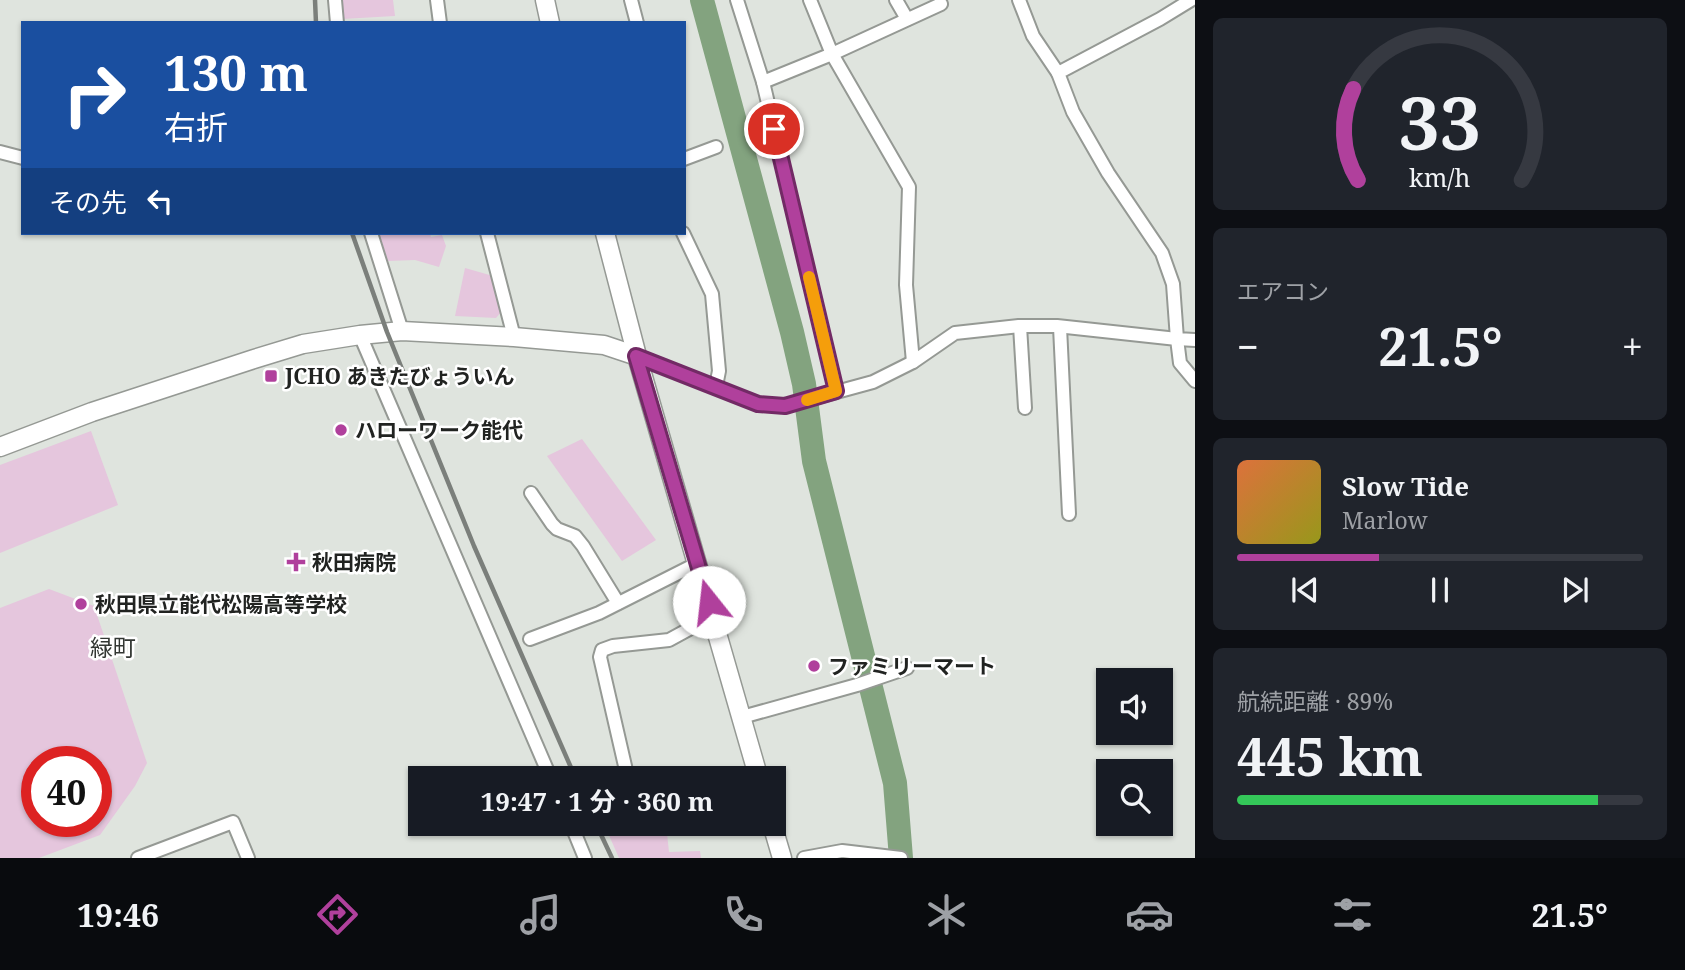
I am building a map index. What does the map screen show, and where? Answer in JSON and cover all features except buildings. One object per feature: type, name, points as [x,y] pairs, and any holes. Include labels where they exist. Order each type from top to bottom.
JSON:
[{"type":"street","points":[[335,0],[337,21]]},
{"type":"street","points":[[437,0],[440,21]]},
{"type":"street","points":[[545,0],[550,21]]},
{"type":"street","points":[[631,0],[637,21]]},
{"type":"street","points":[[737,0],[763,82],[830,393]]},
{"type":"street","points":[[810,0],[832,54],[909,187],[906,285],[913,362]]},
{"type":"street","points":[[897,0],[907,19]]},
{"type":"street","points":[[1019,0],[1033,36],[1058,74],[1073,112],[1108,173],[1162,253],[1173,284],[1180,363],[1195,381]]},
{"type":"street","points":[[1058,74],[1191,0]]},
{"type":"street","points":[[763,82],[941,4]]},
{"type":"street","points":[[686,158],[716,147]]},
{"type":"street","points":[[0,152],[21,157]]},
{"type":"street","points":[[372,235],[402,331]]},
{"type":"street","points":[[488,235],[514,337]]},
{"type":"street","points":[[606,235],[636,356],[755,766]]},
{"type":"street","points":[[684,235],[712,295],[719,371],[716,386]]},
{"type":"street","points":[[1020,326],[1025,408]]},
{"type":"street","points":[[0,447],[92,412],[291,348],[360,335],[402,331],[604,345],[758,404],[785,406],[873,382],[913,362],[955,333],[1020,326],[1060,327],[1195,340]]},
{"type":"street","points":[[1060,327],[1069,514]]},
{"type":"street","points":[[360,335],[545,766]]},
{"type":"street","points":[[531,493],[552,524],[575,537],[583,546],[618,603]]},
{"type":"street","points":[[530,639],[599,613],[698,563]]},
{"type":"street","points":[[625,766],[600,657],[602,650],[613,646],[669,640],[713,616]]},
{"type":"street","points":[[742,717],[907,668]]},
{"type":"street","points":[[138,858],[233,822],[248,858]]},
{"type":"street","points":[[576,836],[585,858]]},
{"type":"street","points":[[776,836],[782,858]]},
{"type":"street","points":[[804,858],[842,851],[895,857]]},
{"type":"shaded area","points":[[341,0],[393,0],[395,16],[342,19]]},
{"type":"shaded area","points":[[380,235],[442,235],[446,246],[439,267],[415,260],[388,261]]},
{"type":"shaded area","points":[[465,268],[493,276],[501,312],[496,318],[455,316]]},
{"type":"shaded area","points":[[91,431],[118,505],[0,553],[0,465]]},
{"type":"shaded area","points":[[582,439],[656,540],[622,561],[547,456]]},
{"type":"shaded area","points":[[49,589],[94,606],[147,763],[135,786],[112,818],[112,746],[21,746],[21,837],[95,837],[39,858],[0,858],[0,608]]},
{"type":"shaded area","points":[[609,836],[667,836],[669,852],[700,851],[701,858],[619,858]]},
{"type":"waterway","points":[[702,0],[792,332],[804,384],[814,461],[895,783],[901,858]]},
{"type":"railway","points":[[315,0],[316,21]]},
{"type":"railway","points":[[353,235],[387,332],[474,546],[570,766]]},
{"type":"railway","points":[[602,836],[612,858]]},
{"type":"slow traffic","points":[[807,400],[836,391],[809,277]]},
{"type":"place","name":"JCHO あきたびょういん","points":[[271,376]]},
{"type":"place","name":"ハローワーク能代","points":[[341,430]]},
{"type":"place","name":"秋田病院","points":[[296,562]]},
{"type":"place","name":"秋田県立能代松陽高等学校","points":[[81,604]]},
{"type":"place","name":"ファミリーマート","points":[[814,666]]},
{"type":"district","name":"緑町","points":[[113,647]]},
{"type":"route","points":[[709,602],[636,356],[758,404],[785,406],[836,391],[774,129]]}]
